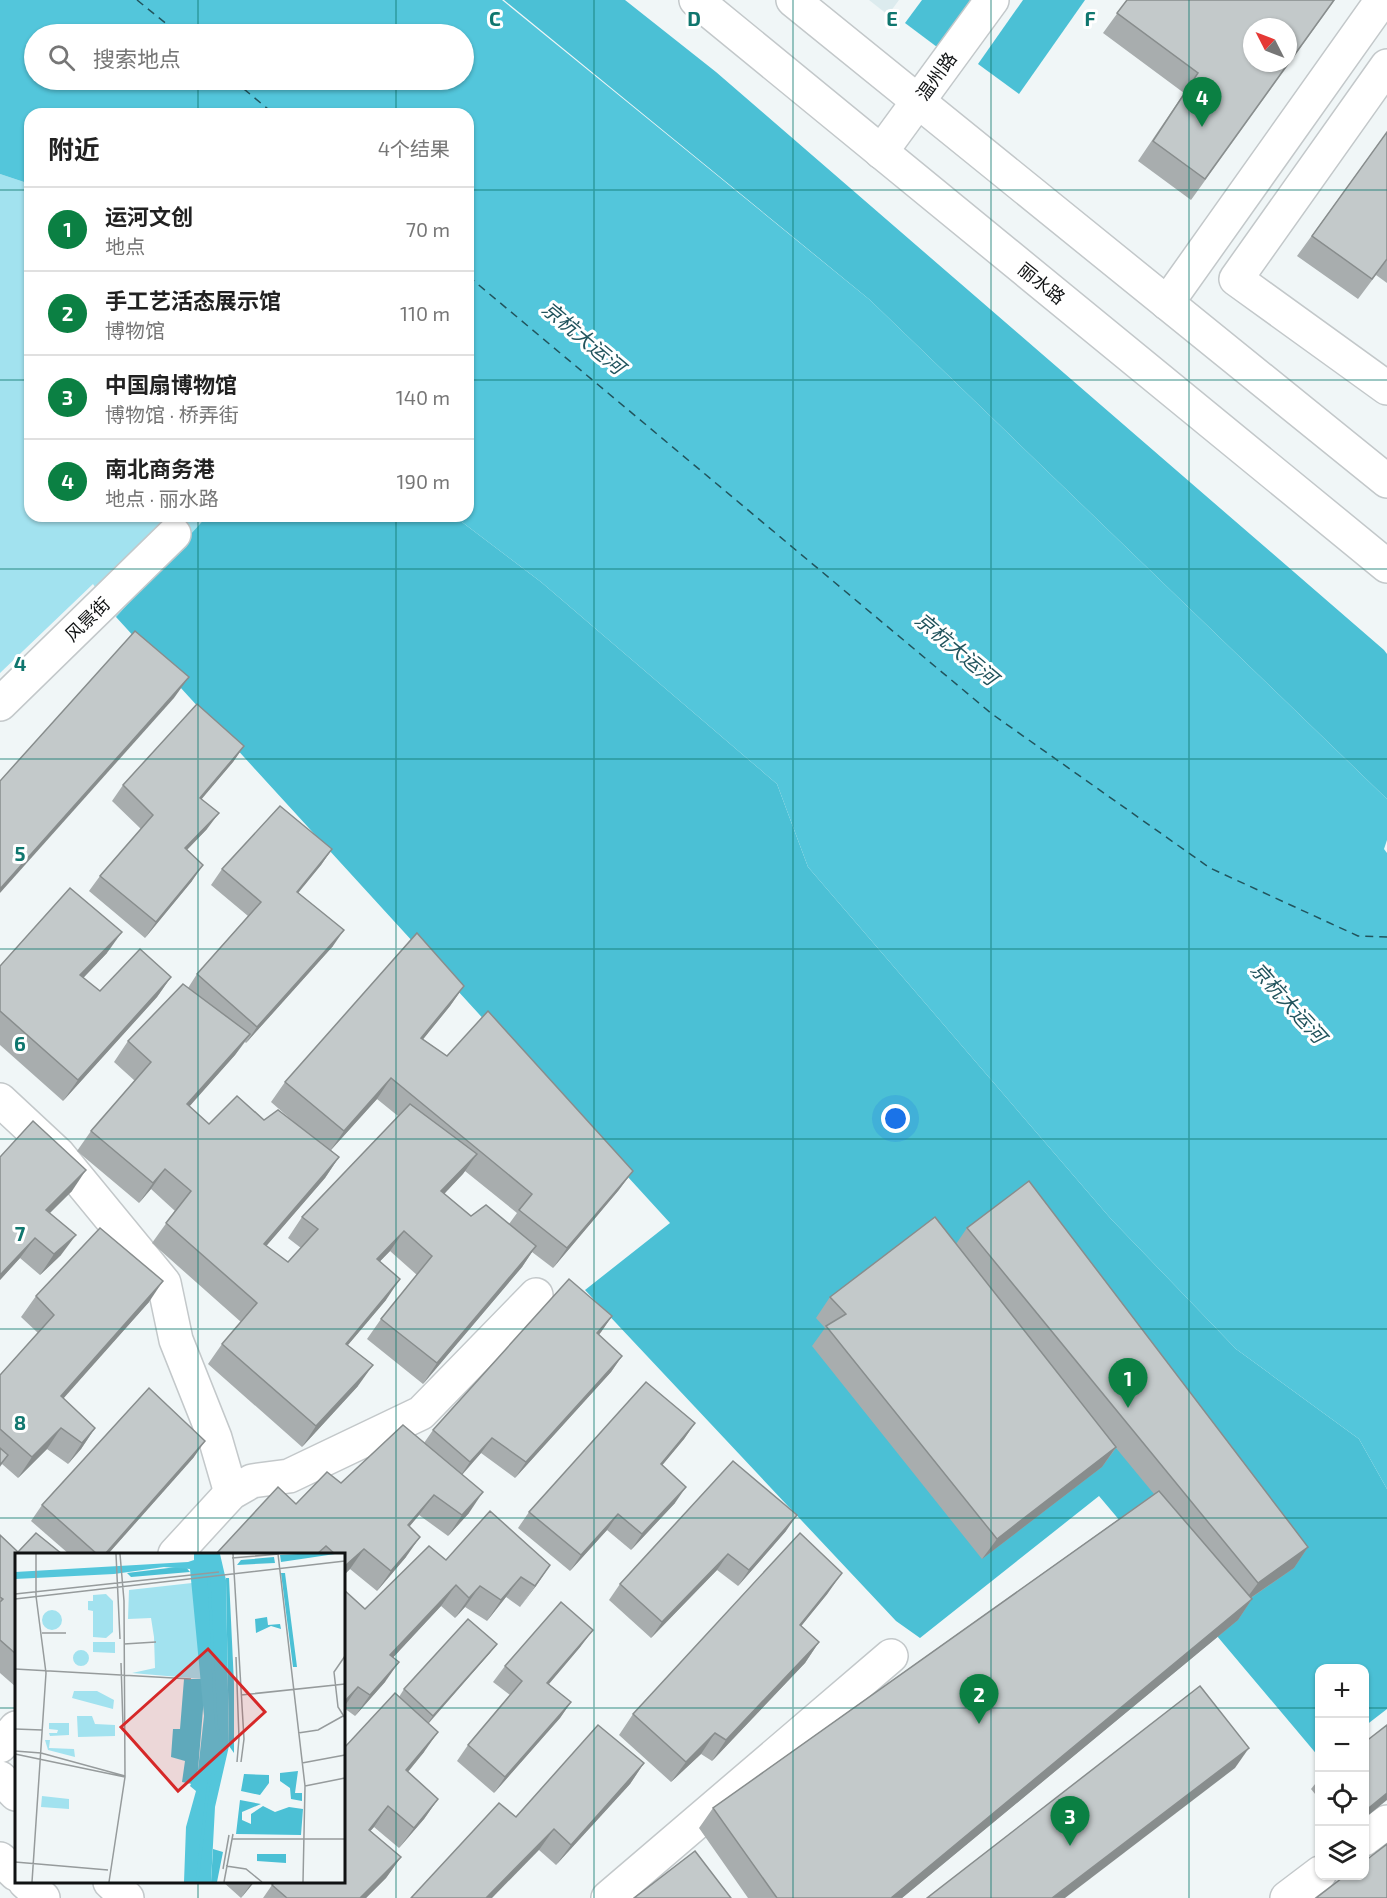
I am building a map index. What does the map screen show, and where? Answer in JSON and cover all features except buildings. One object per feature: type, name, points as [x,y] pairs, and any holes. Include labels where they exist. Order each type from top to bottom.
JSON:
[{"type":"main road","name":"丽水路","points":[[696,0],[1387,566]]},
{"type":"main road","points":[[793,0],[1387,481]]},
{"type":"main road","name":"温州路","points":[[881,152],[992,0]]},
{"type":"main road","points":[[1167,303],[1382,0]]},
{"type":"main road","points":[[1387,66],[1236,279],[1387,388]]},
{"type":"main road","name":"风景街","points":[[0,704],[174,534]]},
{"type":"main road","points":[[5,1114],[58,1154],[164,1283],[176,1340],[215,1438],[231,1493]]},
{"type":"main road","points":[[176,1553],[231,1493],[252,1481],[289,1476],[421,1413],[536,1295]]},
{"type":"main road","points":[[608,1898],[891,1656]]},
{"type":"main road","points":[[0,1746],[15,1729]]},
{"type":"main road","points":[[0,1778],[15,1793]]},
{"type":"main road","points":[[1369,1836],[1387,1822]]},
{"type":"main road","points":[[0,1859],[15,1873]]},
{"type":"main road","points":[[1287,1898],[1315,1877]]},
{"type":"main road","points":[[27,1883],[43,1898]]},
{"type":"main road","points":[[112,1883],[128,1898]]},
{"type":"shaded area","points":[[504,0],[625,0],[716,72],[1384,650],[1387,654],[1387,799],[870,300]]},
{"type":"shaded area","points":[[869,0],[899,0],[888,15]]},
{"type":"shaded area","points":[[922,0],[971,0],[937,47],[905,23]]},
{"type":"shaded area","points":[[1023,0],[1085,0],[1019,94],[978,64]]},
{"type":"shaded area","points":[[0,174],[24,182],[24,522],[202,522],[116,617],[93,584],[0,673]]},
{"type":"shaded area","points":[[202,522],[462,522],[541,582],[777,784],[808,867],[1111,1219],[1236,1349],[1359,1439],[1387,1489],[1387,1709],[1369,1723],[1369,1664],[1315,1664],[1315,1752],[1099,1496],[920,1638],[896,1621],[585,1290],[670,1223],[116,617]]},
{"type":"water","name":"京杭大运河","points":[[0,0],[502,0],[870,300],[1387,799],[1387,840],[1384,849],[1387,853],[1387,1489],[1359,1439],[1236,1349],[1111,1219],[808,867],[777,784],[541,582],[462,522],[474,522],[474,108],[24,108],[24,182],[0,174]]},
{"type":"ferry route","points":[[137,0],[167,24]]},
{"type":"ferry route","points":[[245,90],[267,108]]},
{"type":"ferry route","points":[[474,281],[992,714],[1210,868],[1358,936],[1387,937]]},
{"type":"place","name":"南北商务港","points":[[1202,127]]},
{"type":"place","name":"运河文创","points":[[1128,1408]]},
{"type":"place","name":"手工艺活态展示馆","points":[[979,1724]]},
{"type":"place","name":"中国扇博物馆","points":[[1070,1846]]}]
